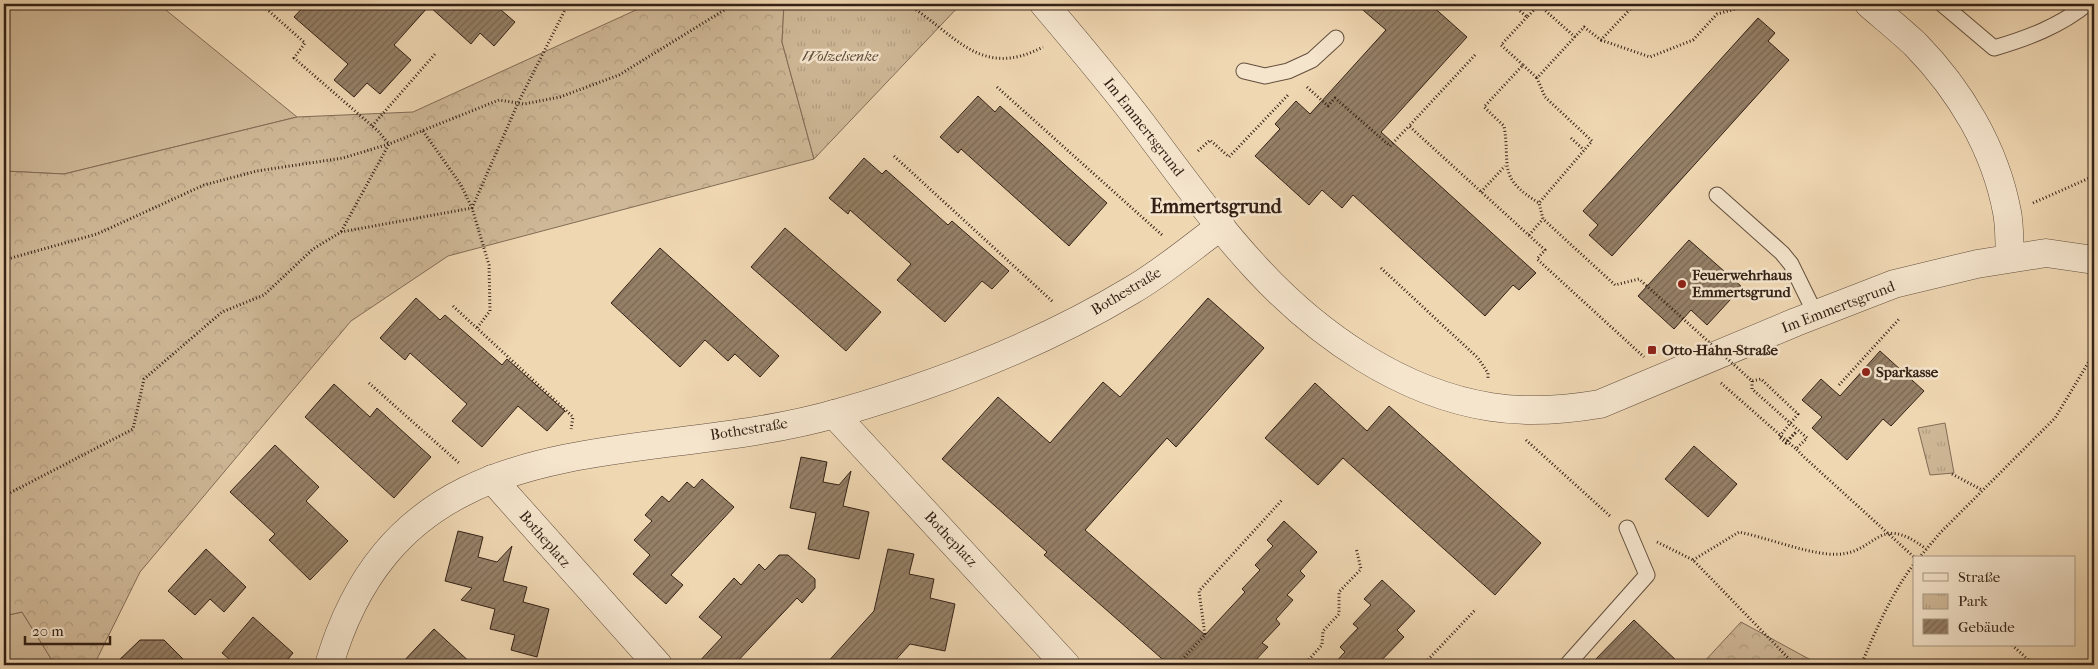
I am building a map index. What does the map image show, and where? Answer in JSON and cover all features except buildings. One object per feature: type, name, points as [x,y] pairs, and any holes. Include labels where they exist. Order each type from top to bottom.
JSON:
[{"type":"street","name":"Im Emmertsgrund","points":[[1044,4],[1257,270],[1294,305],[1343,344],[1380,368],[1418,386],[1453,398],[1491,407],[1531,411],[1567,410],[1600,404],[1894,284],[2010,258],[2046,253],[2094,260]]},
{"type":"street","points":[[1869,4],[1914,44],[1962,104],[1980,132],[1997,171],[2007,213],[2010,258]]},
{"type":"street","name":"Bothestraße","points":[[329,665],[338,635],[356,597],[375,566],[395,542],[418,520],[487,481],[527,466],[566,457],[767,428],[834,414],[902,394],[969,369],[1073,321],[1132,291],[1220,226]]},
{"type":"street","name":"Botheplatz","points":[[834,414],[1066,665]]},
{"type":"street","name":"Botheplatz","points":[[487,481],[658,665]]},
{"type":"lane","points":[[1942,4],[1994,48],[2017,42],[2068,20],[2088,4]]},
{"type":"lane","points":[[1244,71],[1265,76],[1288,71],[1312,60],[1336,38]]},
{"type":"lane","points":[[1717,195],[1782,253],[1791,264],[1816,315]]},
{"type":"lane","points":[[1567,665],[1647,575],[1627,528]]},
{"type":"path","points":[[261,4],[305,44],[294,58],[372,126],[389,144]]},
{"type":"path","points":[[472,208],[518,103],[568,4]]},
{"type":"path","points":[[4,260],[97,234],[204,185],[257,171],[342,158],[389,144],[499,100],[524,104],[560,97],[619,75],[734,4]]},
{"type":"path","points":[[907,4],[970,52],[993,59],[1030,54],[1066,31]]},
{"type":"path","points":[[1512,4],[1527,17]]},
{"type":"path","points":[[1601,40],[1635,4]]},
{"type":"path","points":[[1537,78],[1584,27],[1601,40],[1650,57],[1693,40],[1717,14],[1753,4]]},
{"type":"path","points":[[1539,203],[1592,141],[1545,97],[1537,78],[1501,45],[1539,5],[1575,37]]},
{"type":"path","points":[[372,126],[435,54]]},
{"type":"path","points":[[1301,81],[1328,106],[1335,98],[1390,146],[1474,55]]},
{"type":"path","points":[[1523,65],[1484,107],[1504,126],[1506,166],[1509,176],[1522,193],[1539,203],[1544,219],[1615,284],[1639,279],[1752,382],[1752,389],[1806,438],[1796,449]]},
{"type":"path","points":[[996,87],[1183,254]]},
{"type":"path","points":[[1177,170],[1210,140],[1229,157],[1294,88]]},
{"type":"path","points":[[1409,126],[1545,250],[1537,258],[1624,338]]},
{"type":"path","points":[[423,130],[462,185],[472,208],[489,265],[490,311],[477,328]]},
{"type":"path","points":[[1571,138],[1584,150]]},
{"type":"path","points":[[341,232],[389,144]]},
{"type":"path","points":[[894,156],[1073,321]]},
{"type":"path","points":[[1481,192],[1506,166]]},
{"type":"path","points":[[2007,213],[2094,176]]},
{"type":"path","points":[[4,496],[133,429],[144,379],[222,312],[264,295],[312,249],[341,232],[472,208]]},
{"type":"path","points":[[1529,235],[1544,219]]},
{"type":"path","points":[[1381,268],[1478,358],[1488,373],[1491,407],[1600,507],[1627,528],[1693,560],[1795,665]]},
{"type":"path","points":[[453,306],[573,417],[566,457]]},
{"type":"path","points":[[1840,385],[1900,318]]},
{"type":"path","points":[[1919,556],[2055,418],[2094,353]]},
{"type":"path","points":[[1698,363],[1915,556]]},
{"type":"path","points":[[1752,382],[1761,380],[1798,414],[1779,437],[1786,443],[1796,432],[1787,442]]},
{"type":"path","points":[[369,383],[487,481]]},
{"type":"path","points":[[1952,474],[1982,490]]},
{"type":"path","points":[[1177,665],[1205,635],[1199,591],[1283,499]]},
{"type":"path","points":[[1693,560],[1739,532],[1828,554],[1859,550],[1882,534],[1897,532],[1910,537],[1926,549]]},
{"type":"path","points":[[1304,665],[1322,644],[1323,632],[1339,614],[1339,592],[1361,569],[1356,548]]},
{"type":"path","points":[[1861,665],[1878,624],[1905,575],[1913,565]]},
{"type":"path","points":[[1423,665],[1476,609]]},
{"type":"path","points":[[2013,646],[2034,665]]},
{"type":"green space","points":[[4,4],[163,4],[161,6],[297,117],[64,174],[4,171]]},
{"type":"green space","points":[[649,4],[784,4],[782,42],[814,159],[448,256],[351,321],[140,572],[94,665],[55,665],[22,612],[4,616],[4,171],[64,174],[297,117],[413,112]]},
{"type":"green space","name":"Wolzelsenke","points":[[784,4],[961,4],[814,159],[782,42]]},
{"type":"green space","points":[[1945,423],[1954,473],[1930,475],[1918,428]]},
{"type":"green space","points":[[22,612],[55,665],[4,665],[4,616]]},
{"type":"green space","points":[[1741,622],[1820,665],[1701,665]]},
{"type":"place","name":"Feuerwehrhaus Emmertsgrund","points":[[1682,284]]},
{"type":"place","name":"Otto-Hahn-Straße","points":[[1652,350]]},
{"type":"place","name":"Sparkasse","points":[[1866,372]]},
{"type":"district","name":"Emmertsgrund","points":[[1216,206]]}]
